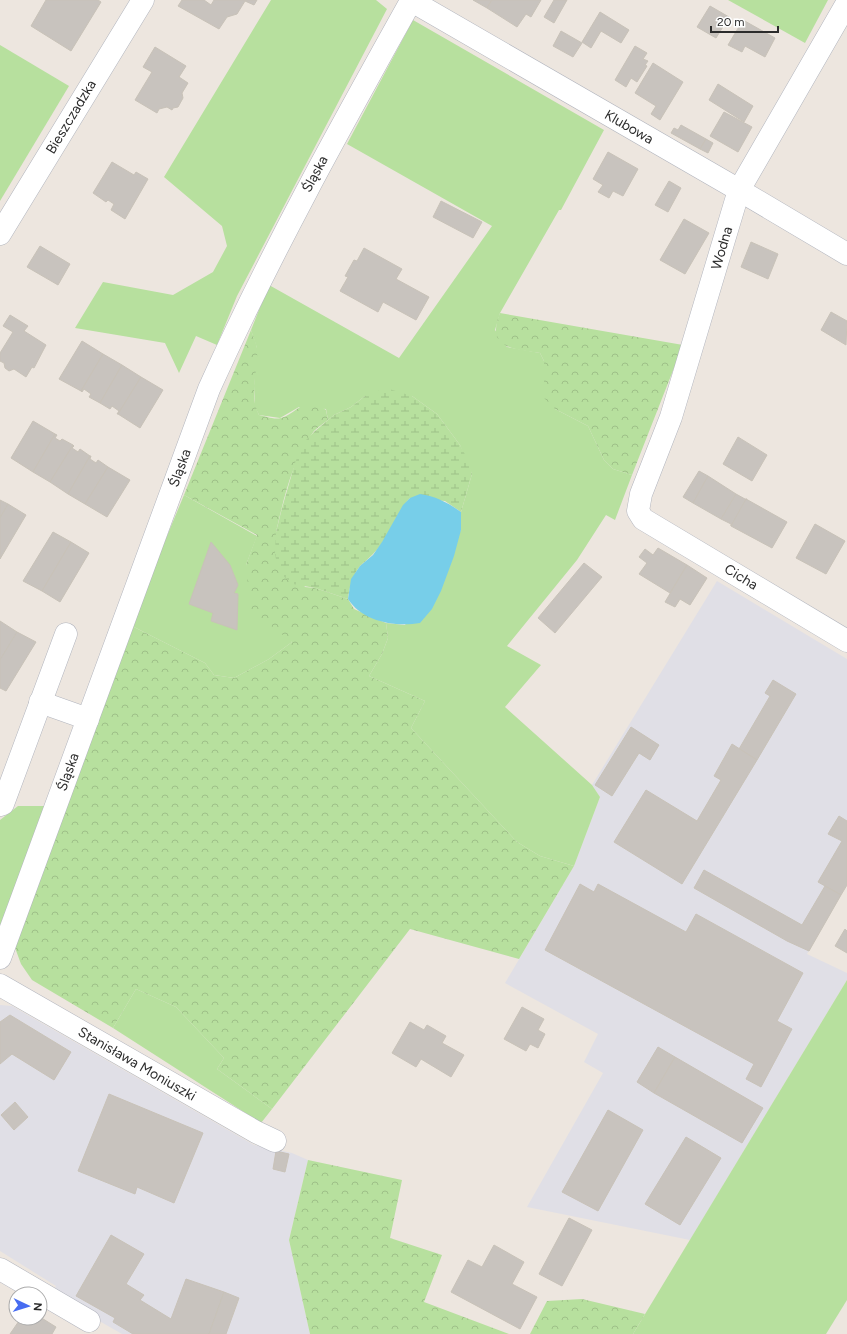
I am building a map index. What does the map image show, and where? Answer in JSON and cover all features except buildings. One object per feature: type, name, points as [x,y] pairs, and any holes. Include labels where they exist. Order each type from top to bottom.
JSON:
[{"type":"street","name":"Bieszczadzka","points":[[0,234],[143,0]]},
{"type":"street","name":"Klubowa","points":[[410,0],[847,254]]},
{"type":"street","name":"Śląska","points":[[0,958],[212,382],[237,327],[310,183],[410,0]]},
{"type":"street","name":"Wodna","points":[[638,511],[641,494],[671,417],[739,190],[847,3]]},
{"type":"street","name":"Cicha","points":[[638,511],[643,519],[847,641]]},
{"type":"street","points":[[0,805],[3,804],[66,634]]},
{"type":"street","points":[[40,702],[88,719]]},
{"type":"street","name":"Stanisława Moniuszki","points":[[0,985],[256,1132],[275,1141]]},
{"type":"street","points":[[0,1269],[89,1321]]},
{"type":"shaded area","points":[[717,581],[847,659],[847,885],[807,954],[847,973],[847,980],[690,1240],[527,1207],[603,1073],[584,1062],[598,1034],[505,983],[574,866],[600,797],[592,785]]},
{"type":"shaded area","points":[[0,1005],[12,1006],[254,1145],[292,1153],[308,1160],[289,1240],[310,1334],[122,1334],[52,1294],[56,1286],[0,1251]]},
{"type":"green space","points":[[271,0],[376,0],[387,9],[237,296],[217,345],[196,336],[179,373],[165,343],[75,328],[103,282],[173,295],[213,272],[227,246],[222,226],[164,177]]},
{"type":"green space","points":[[728,0],[828,0],[805,43]]},
{"type":"green space","points":[[413,20],[604,130],[561,210],[559,210],[500,313],[495,330],[507,347],[540,353],[544,361],[544,375],[555,409],[588,426],[604,460],[613,469],[632,475],[615,520],[606,515],[577,560],[507,646],[541,665],[505,707],[592,785],[600,797],[574,866],[540,856],[517,842],[411,728],[425,701],[369,676],[382,654],[388,638],[386,623],[405,625],[461,530],[461,512],[472,474],[460,445],[437,414],[412,396],[365,396],[351,407],[334,415],[328,420],[326,409],[299,407],[280,418],[259,415],[255,407],[254,386],[257,348],[251,330],[269,285],[399,358],[492,226],[347,144]]},
{"type":"green space","points":[[0,45],[69,86],[0,201]]},
{"type":"green space","points":[[500,313],[683,345],[632,475],[613,469],[604,460],[588,426],[555,409],[544,398],[544,361],[540,353],[512,348],[500,341],[497,336],[496,329]]},
{"type":"green space","points":[[251,330],[257,348],[254,399],[259,415],[281,418],[307,404],[312,404],[326,410],[328,420],[314,431],[306,442],[294,467],[276,532],[305,587],[315,588],[348,599],[354,609],[386,623],[388,638],[382,654],[369,676],[425,701],[411,728],[517,842],[540,856],[574,866],[519,959],[410,929],[272,1109],[217,1069],[224,1058],[176,1007],[136,989],[113,1028],[32,980],[21,964],[14,945],[130,625],[205,663],[214,675],[234,678],[269,659],[292,642],[250,610],[246,565],[257,535],[184,495]]},
{"type":"green space","points":[[386,388],[412,396],[437,414],[460,445],[469,462],[472,474],[461,512],[445,501],[410,498],[402,508],[380,546],[361,565],[356,573],[350,586],[348,599],[315,588],[293,584],[282,575],[277,566],[275,553],[276,532],[295,463],[303,443],[334,415],[351,407],[365,396]]},
{"type":"green space","points":[[184,495],[257,536],[246,565],[292,642],[269,659],[234,678],[214,675],[205,663],[130,625]]},
{"type":"green space","points":[[18,806],[45,806],[0,926],[0,820]]},
{"type":"green space","points":[[847,980],[847,1300],[826,1334],[633,1334]]},
{"type":"green space","points":[[136,989],[176,1007],[224,1058],[217,1069],[272,1109],[261,1123],[113,1028]]},
{"type":"green space","points":[[308,1160],[402,1180],[390,1238],[442,1255],[424,1302],[509,1334],[310,1334],[289,1240]]},
{"type":"green space","points":[[582,1299],[645,1314],[633,1334],[530,1334],[547,1301]]},
{"type":"water","points":[[420,494],[442,500],[461,512],[461,530],[454,556],[441,591],[432,609],[420,623],[390,623],[371,618],[354,607],[348,599],[351,579],[360,566],[373,555],[403,505],[410,498]]}]
